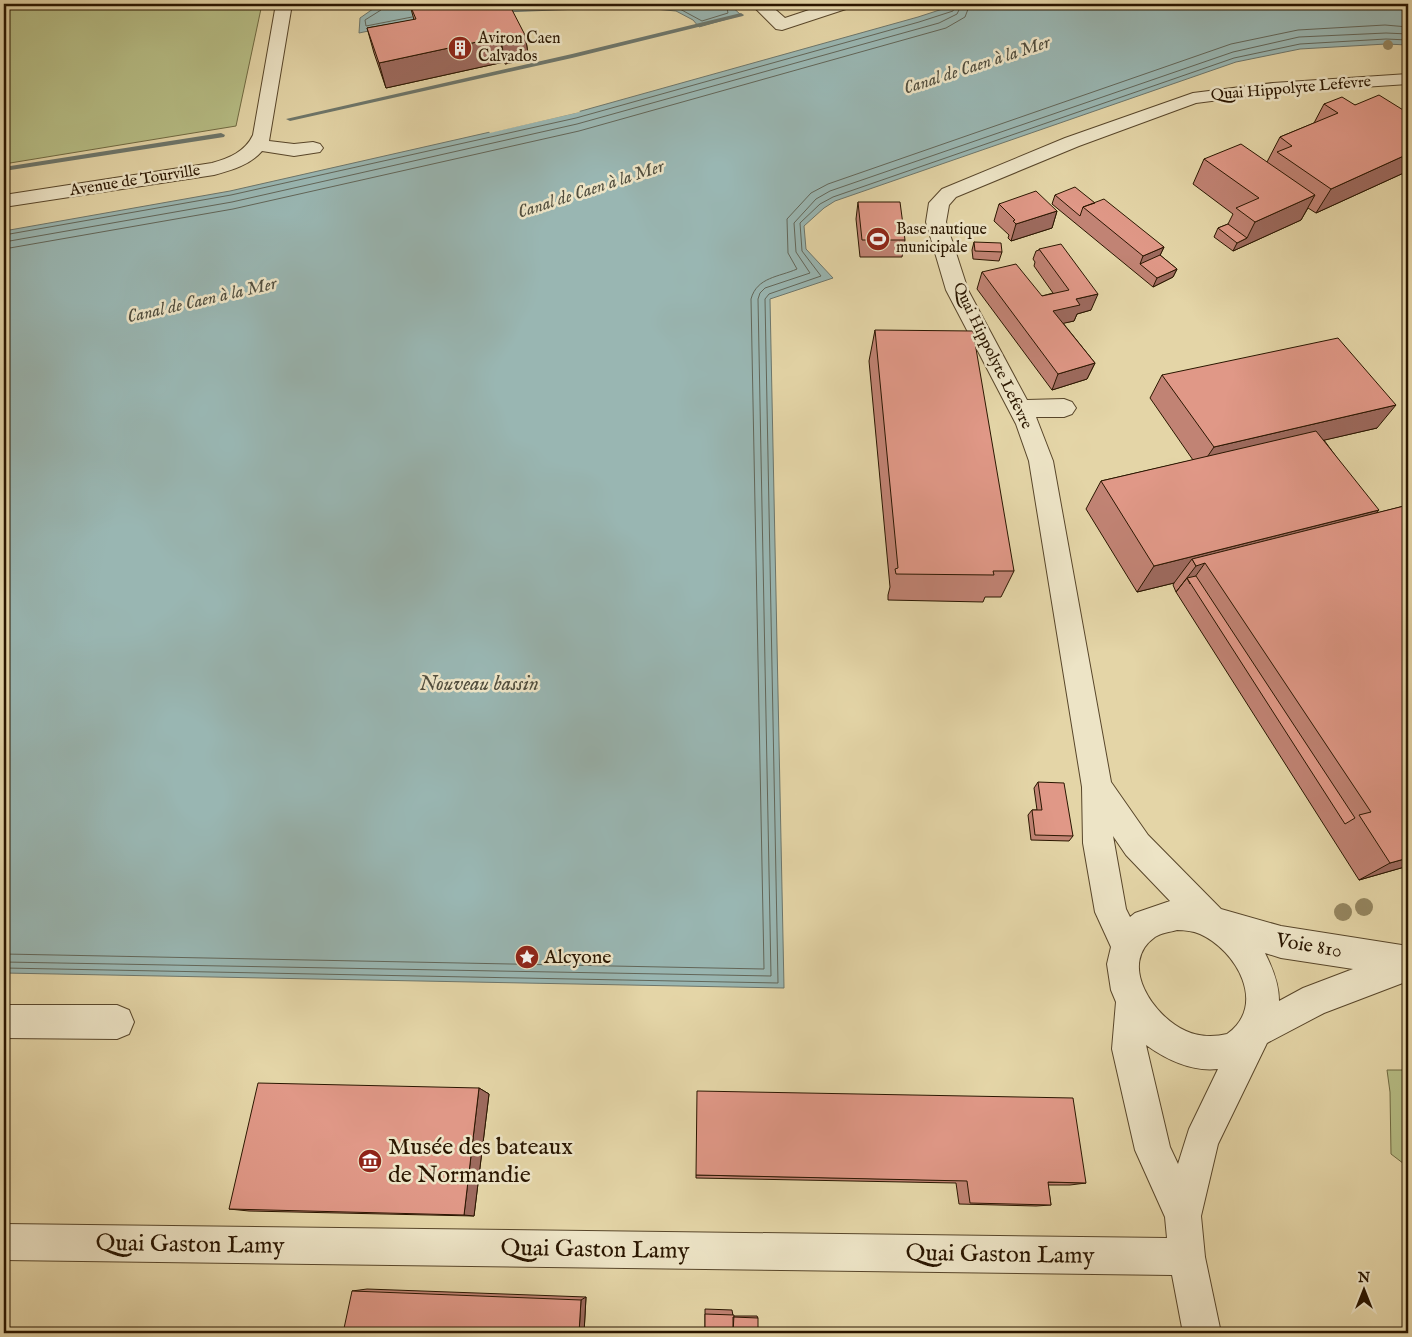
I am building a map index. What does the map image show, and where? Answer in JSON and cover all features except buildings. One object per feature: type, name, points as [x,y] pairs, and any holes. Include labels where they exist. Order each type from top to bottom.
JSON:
[{"type":"street","points":[[284,4],[259,145],[294,150],[313,148]]},
{"type":"street","points":[[759,4],[782,25],[843,4]]},
{"type":"street","name":"Quai Hippolyte Lefevre","points":[[1127,944],[1111,912],[1098,843],[1097,787],[1041,461],[1028,424],[957,290],[936,222],[938,203],[949,192],[1079,148],[1194,98],[1231,100],[1408,79]]},
{"type":"street","name":"Avenue de Tourville","points":[[4,201],[214,169],[238,162],[251,154],[259,145]]},
{"type":"street","points":[[1019,409],[1064,408]]},
{"type":"street","name":"Quai Hippolyte Lefevre","points":[[1097,787],[1137,845],[1212,922],[1231,935],[1247,952],[1258,971],[1264,993],[1263,1013],[1201,1140],[1183,1216]]},
{"type":"street","name":"Quai Hippolyte Lefevre","points":[[1212,922],[1186,915],[1161,916],[1147,922],[1135,931],[1127,944],[1123,962],[1124,976],[1132,1003],[1145,1022],[1163,1037],[1190,1050],[1204,1053],[1225,1052],[1242,1044],[1255,1031]]},
{"type":"street","name":"Voie 810","points":[[1212,922],[1281,942],[1408,964]]},
{"type":"street","name":"Voie 810","points":[[1255,1031],[1315,1000],[1408,964]]},
{"type":"street","name":"Quai Hippolyte Lefevre","points":[[1132,1003],[1129,1049],[1154,1150],[1183,1216],[1187,1257],[1202,1333]]},
{"type":"street","points":[[4,1021],[117,1022]]},
{"type":"street","name":"Quai Gaston Lamy","points":[[4,1242],[1187,1257]]},
{"type":"green space","points":[[4,4],[262,4],[236,126],[4,164]]},
{"type":"green space","points":[[1387,1070],[1408,1070],[1408,1167],[1391,1154],[1390,1092]]},
{"type":"water","points":[[380,4],[729,4],[741,15],[699,27],[693,20],[676,11],[634,7],[450,14],[359,33],[360,18]]},
{"type":"water","name":"Nouveau bassin","points":[[958,4],[1408,4],[1408,45],[1386,44],[1300,49],[1236,62],[835,201],[804,226],[806,249],[833,278],[770,299],[784,988],[4,973],[4,231],[230,191],[574,113],[918,17]]},
{"type":"pier","points":[[578,109],[580,112],[490,133],[488,130]]},
{"type":"waterway","points":[[290,119],[460,82],[741,15]]},
{"type":"waterway","points":[[4,169],[221,135]]},
{"type":"place","name":"Aviron Caen Calvados","points":[[460,48]]},
{"type":"place","name":"Base nautique municipale","points":[[878,239]]},
{"type":"place","name":"Alcyone","points":[[527,957]]},
{"type":"place","name":"Musée des bateaux de Normandie","points":[[370,1161]]},
{"type":"water label","name":"Canal de Caen à la Mer","points":[[977,66]]},
{"type":"water label","name":"Canal de Caen à la Mer","points":[[591,190]]},
{"type":"water label","name":"Canal de Caen à la Mer","points":[[202,301]]}]
